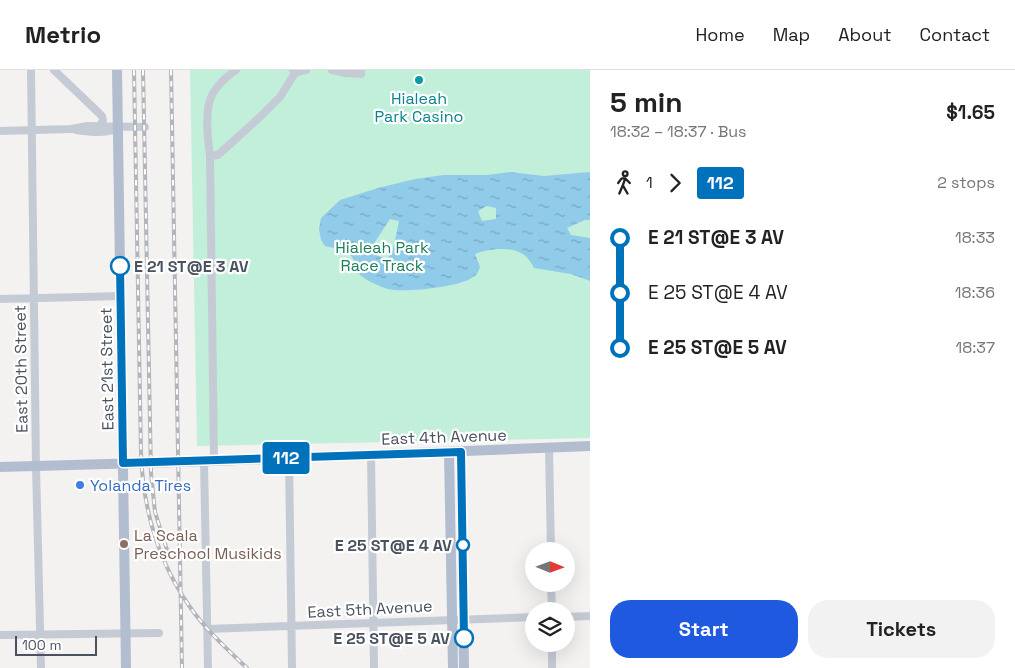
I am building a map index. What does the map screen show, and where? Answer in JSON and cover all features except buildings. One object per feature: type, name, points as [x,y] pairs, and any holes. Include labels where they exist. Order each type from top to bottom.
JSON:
[{"type":"main road","name":"East 21st Street","points":[[117,70],[126,668]]},
{"type":"main road","name":"East 4th Avenue","points":[[0,467],[590,446]]},
{"type":"main road","points":[[449,452],[453,668]]},
{"type":"main road","points":[[461,452],[464,668]]},
{"type":"street","name":"East 20th Street","points":[[31,70],[36,466],[41,668]]},
{"type":"street","points":[[54,70],[102,116],[101,125]]},
{"type":"street","points":[[208,668],[210,156],[207,128],[210,99],[223,80],[236,70]]},
{"type":"street","points":[[210,156],[218,155],[261,116],[280,97],[294,72],[306,70]]},
{"type":"street","points":[[332,70],[361,74],[360,70]]},
{"type":"street","points":[[0,131],[71,129],[101,125],[118,128],[145,127]]},
{"type":"street","points":[[71,129],[87,132],[109,132],[118,128]]},
{"type":"street","points":[[0,299],[121,296]]},
{"type":"street","points":[[549,448],[551,542]]},
{"type":"street","points":[[371,455],[374,668]]},
{"type":"street","points":[[288,458],[292,668]]},
{"type":"street","points":[[575,616],[590,616]]},
{"type":"street","name":"East 5th Avenue","points":[[207,629],[525,618]]},
{"type":"street","points":[[0,635],[159,632]]},
{"type":"street","points":[[552,652],[552,668]]},
{"type":"green space","name":"Hialeah Park Race Track","points":[[190,70],[590,70],[590,438],[197,446]]},
{"type":"water","points":[[510,172],[544,176],[590,172],[590,220],[585,220],[567,228],[571,235],[590,238],[590,281],[571,274],[534,268],[529,259],[521,253],[498,249],[475,254],[480,267],[474,277],[463,282],[417,290],[388,289],[370,281],[354,270],[354,260],[348,251],[325,246],[321,240],[319,229],[321,218],[340,200],[415,179],[444,175],[487,175]],"holes":[[[487,206],[496,208],[496,219],[482,221],[478,211]],[[390,219],[399,221],[393,250],[387,259],[378,256],[371,248]]]},
{"type":"railway","points":[[134,70],[141,453],[145,494],[154,533],[169,571],[179,589],[203,624],[247,668]]},
{"type":"railway","points":[[143,70],[151,473],[155,512],[167,550]]},
{"type":"railway","points":[[171,70],[182,668]]},
{"type":"bus line","name":"112","points":[[120,266],[123,463],[461,452],[464,638]]},
{"type":"place","name":"Hialeah Park Casino","points":[[419,80]]},
{"type":"place","name":"E 21 ST@E 3 AV","points":[[120,266]]},
{"type":"place","name":"Yolanda Tires","points":[[80,485]]},
{"type":"place","name":"La Scala Preschool Musikids","points":[[124,544]]},
{"type":"place","name":"E 25 ST@E 4 AV","points":[[463,545]]},
{"type":"place","name":"E 25 ST@E 5 AV","points":[[464,638]]}]
